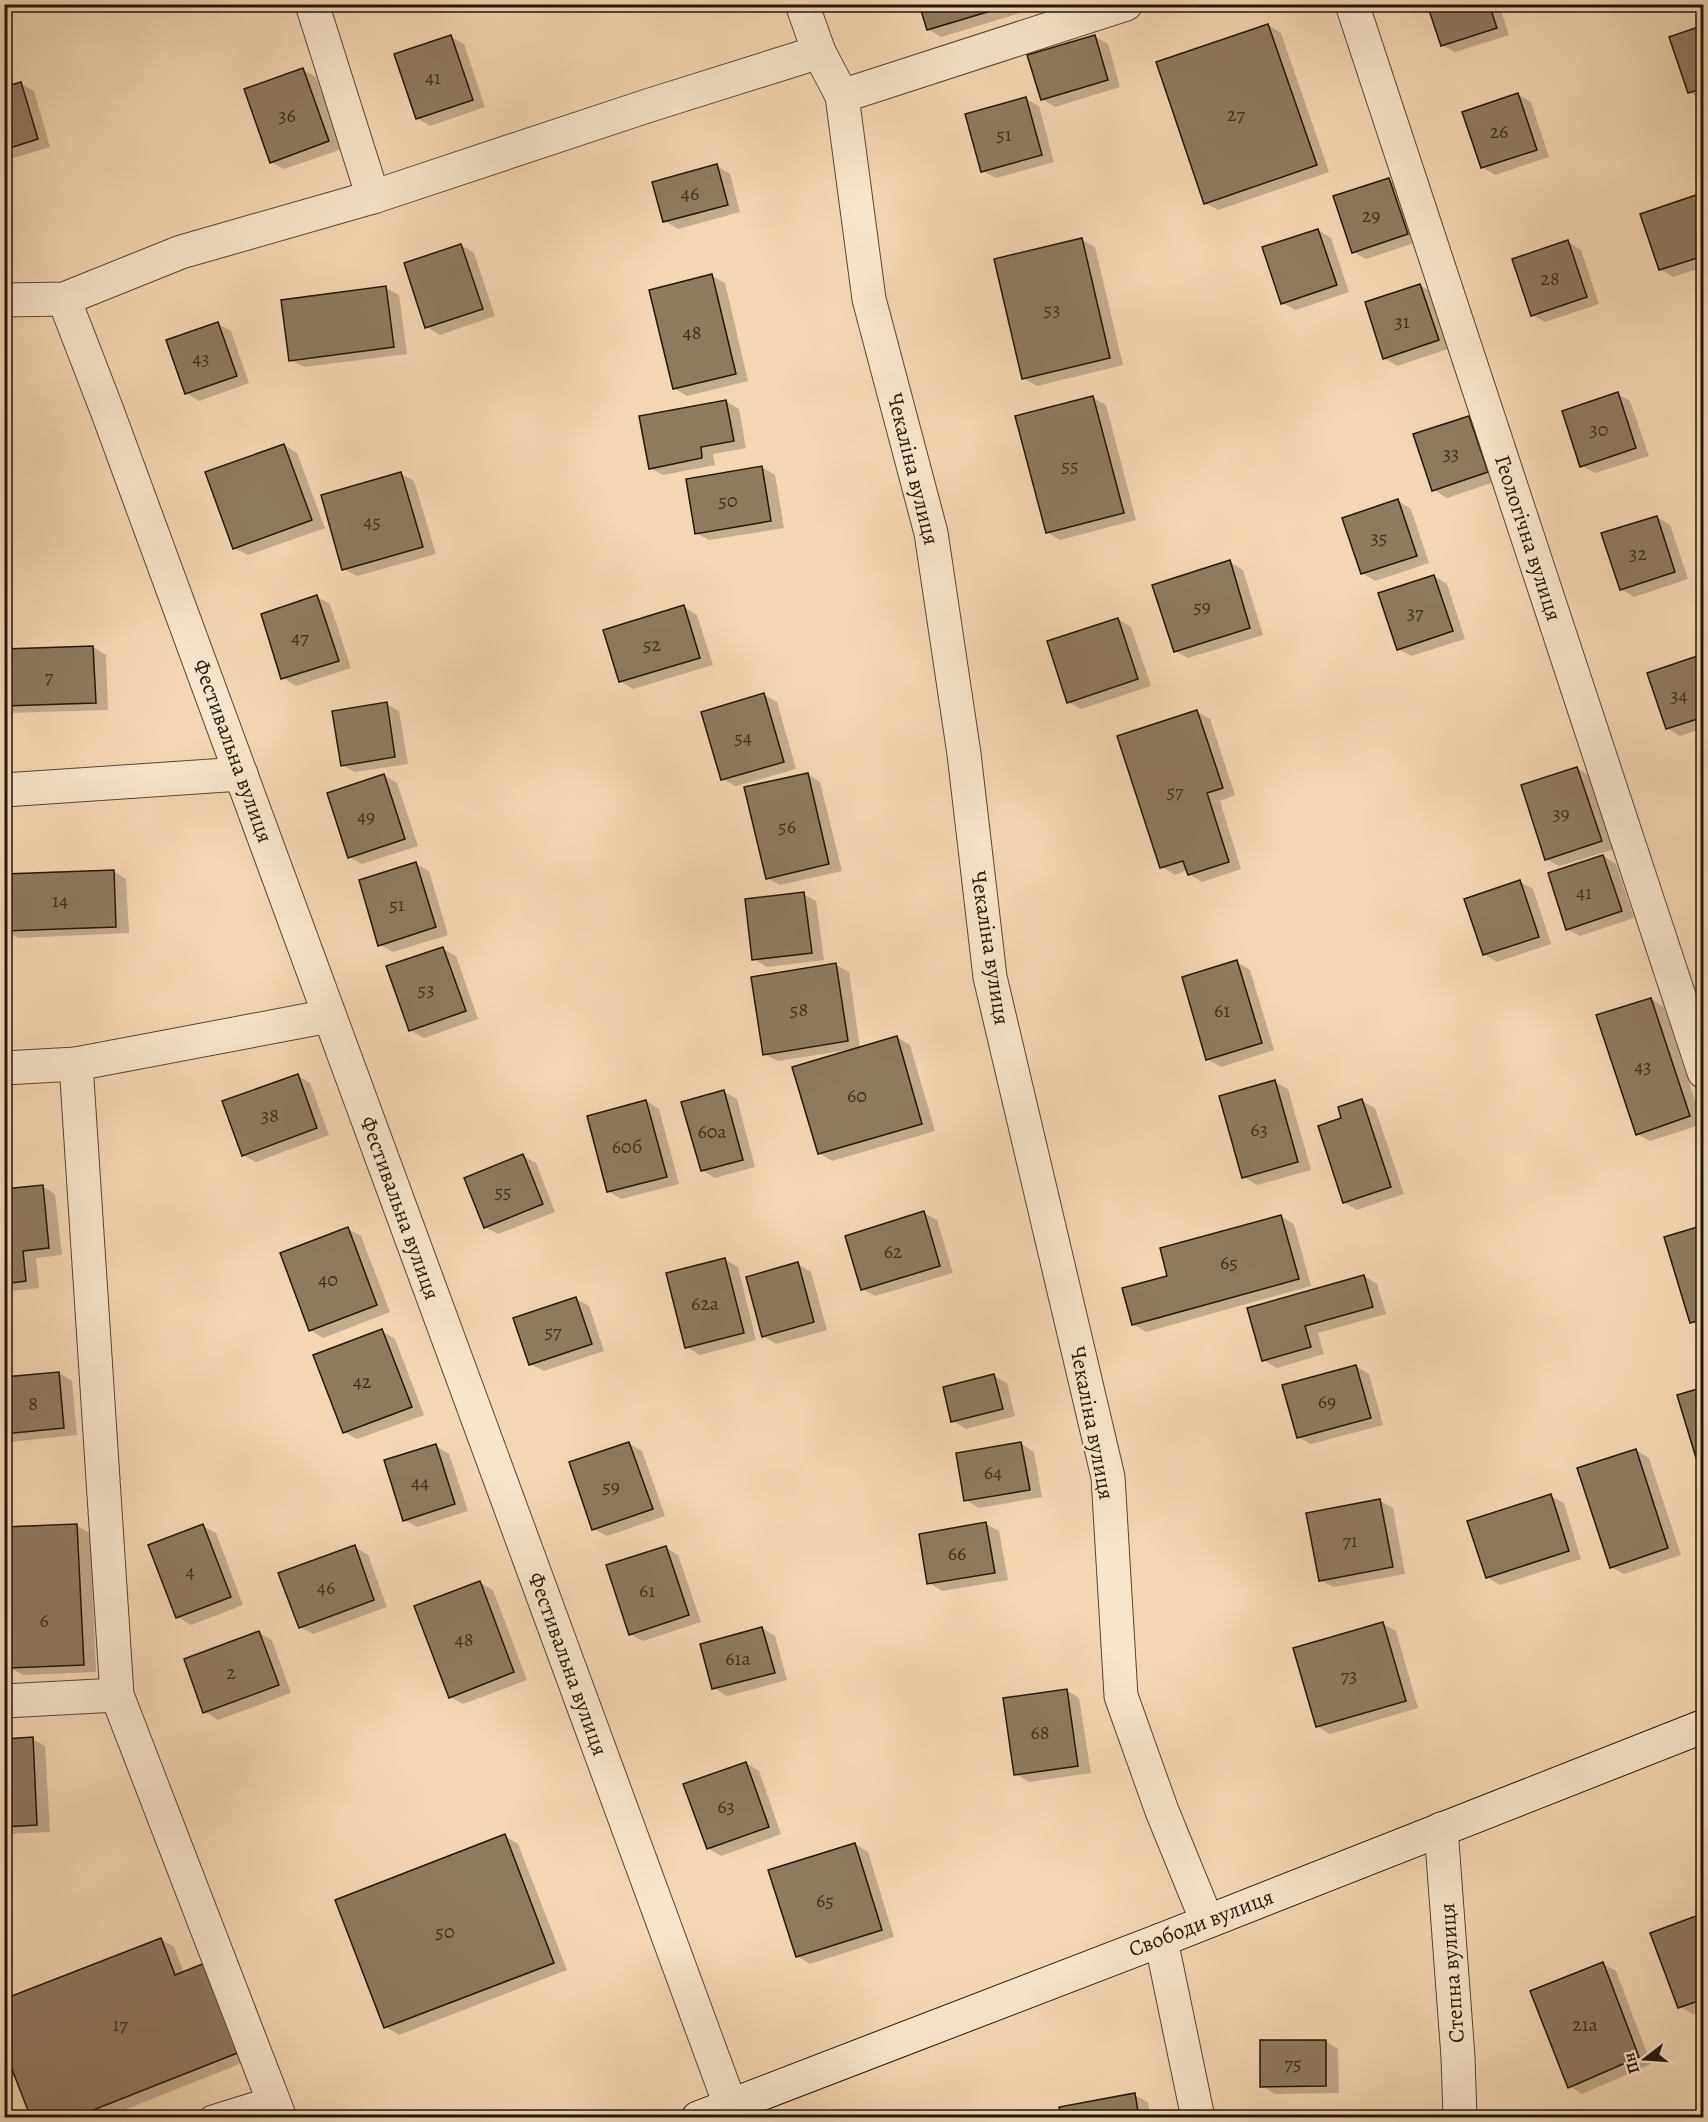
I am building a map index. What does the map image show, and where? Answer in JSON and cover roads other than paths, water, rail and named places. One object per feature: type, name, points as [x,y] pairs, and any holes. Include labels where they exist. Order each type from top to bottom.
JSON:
[{"type":"street","points":[[312,4],[374,197]]},
{"type":"street","name":"Чекаліна вулиця","points":[[802,4],[819,52],[842,96],[869,299],[931,533],[964,754],[990,977],[1108,1477],[1121,1696],[1162,1811],[1207,1921]]},
{"type":"street","points":[[842,96],[1126,4]]},
{"type":"street","name":"Геологічна вулиця","points":[[1352,4],[1704,1072]]},
{"type":"street","points":[[4,300],[64,299],[182,252],[374,197],[647,106],[819,52]]},
{"type":"street","name":"Фестивальна вулиця","points":[[64,299],[108,413],[732,2111]]},
{"type":"street","points":[[4,790],[241,774]]},
{"type":"street","points":[[4,1068],[75,1064],[329,1016]]},
{"type":"street","points":[[75,1064],[117,1695],[276,2109]]},
{"type":"street","points":[[4,1701],[117,1695]]},
{"type":"street","name":"Свободи вулиця","points":[[698,2118],[732,2111],[1704,1726]]},
{"type":"street","name":"Степна вулиця","points":[[1441,1829],[1458,2057],[1460,2118]]},
{"type":"street","points":[[1161,1940],[1198,2118]]},
{"type":"lane","points":[[211,2118],[276,2109]]}]
